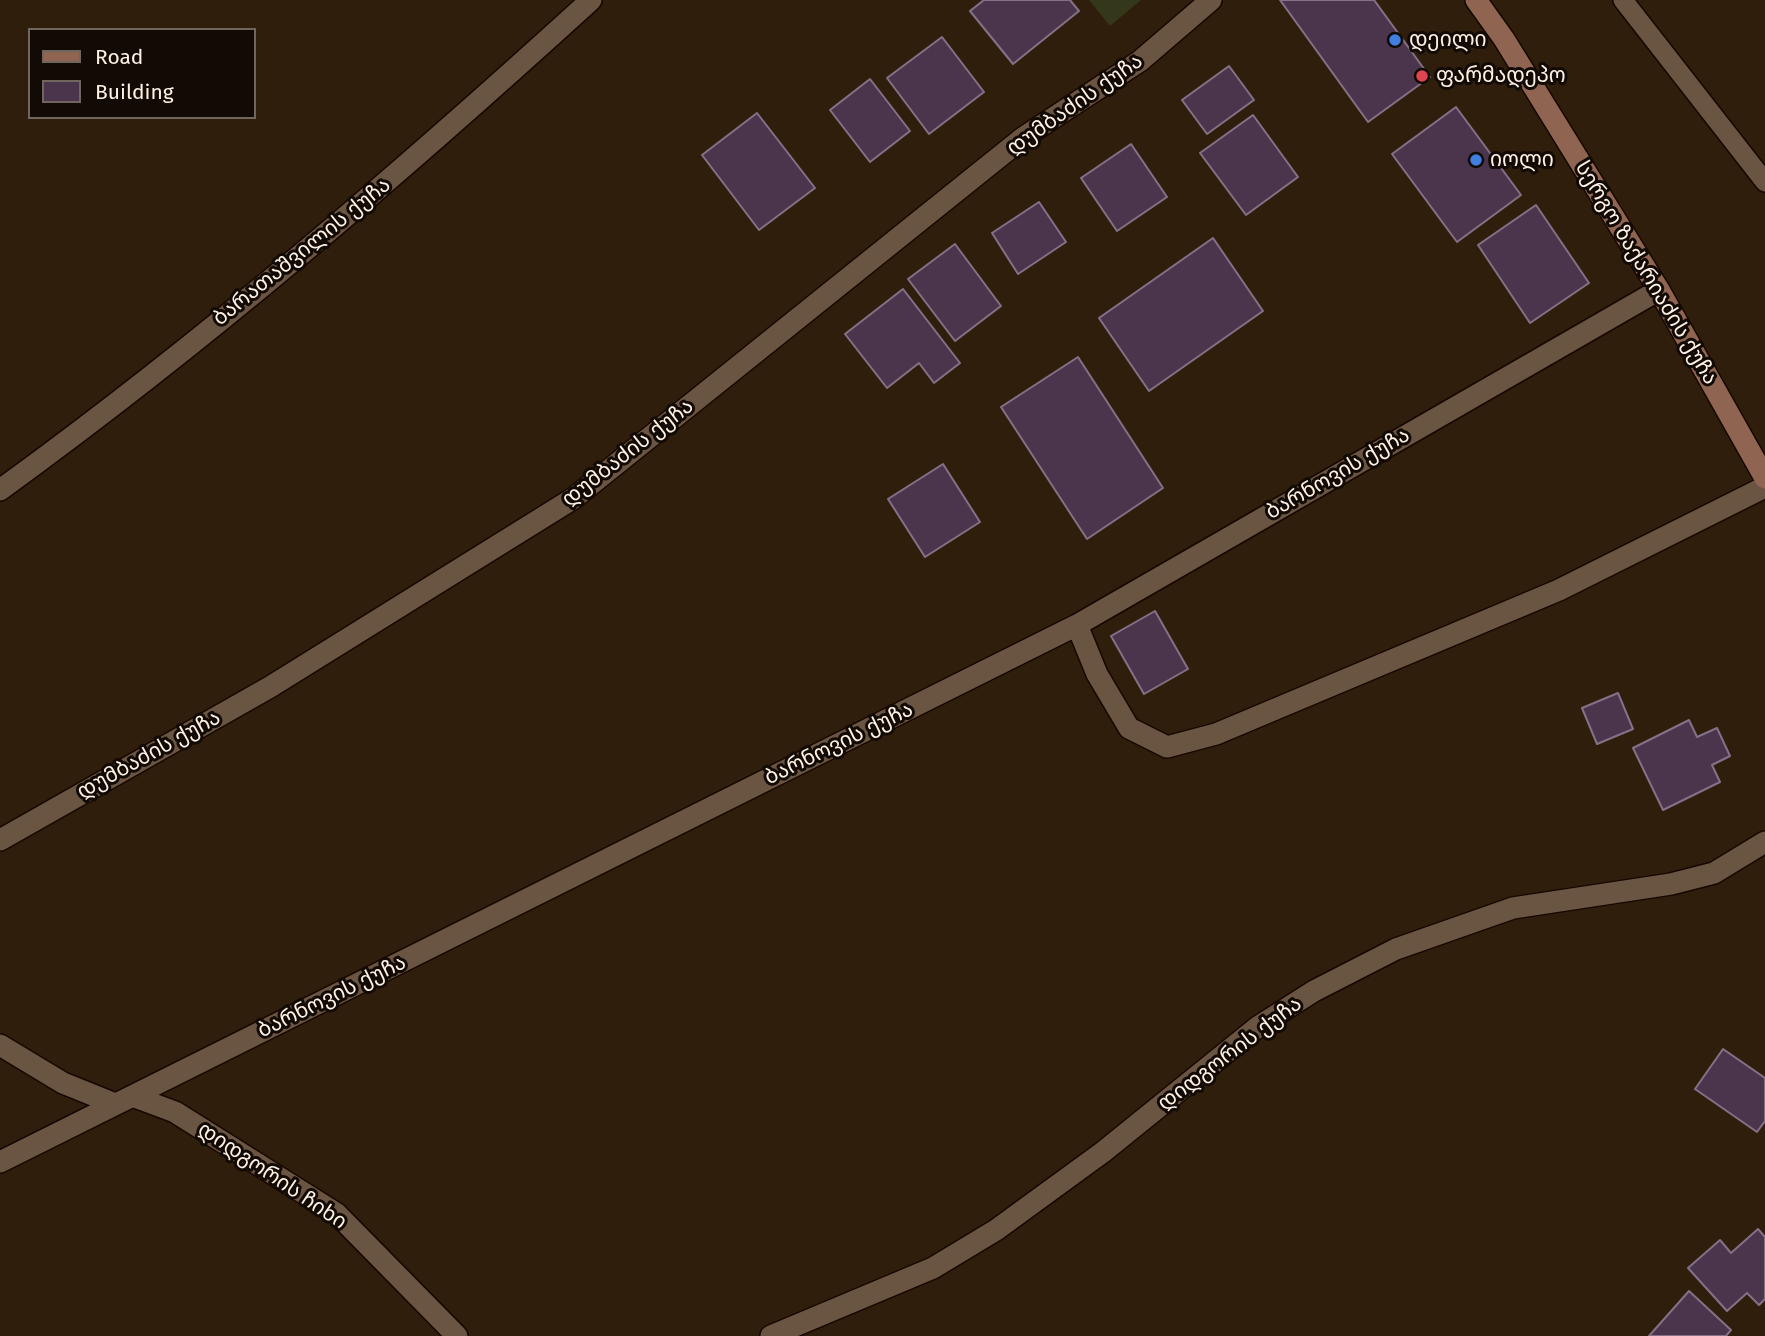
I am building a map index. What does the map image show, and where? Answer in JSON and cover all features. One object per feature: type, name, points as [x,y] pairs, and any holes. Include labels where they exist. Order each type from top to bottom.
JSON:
[{"type":"main road","name":"სერგო ზაქარიაძის ქუჩა","points":[[1476,0],[1511,50],[1659,290],[1765,478]]},
{"type":"street","name":"ბარათაშვილის ქუჩა","points":[[0,490],[73,437],[417,158],[591,0]]},
{"type":"street","name":"დუმბაძის ქუჩა","points":[[0,840],[270,687],[574,498],[1024,137],[1140,61],[1211,0]]},
{"type":"street","name":"ბარნოვის ქუჩა","points":[[0,1162],[1077,625],[1659,290]]},
{"type":"street","points":[[1077,625],[1097,674],[1129,728],[1167,747],[1216,734],[1559,590],[1765,487]]},
{"type":"street","name":"დიდგორის ქუჩა","points":[[771,1336],[933,1268],[996,1230],[1103,1152],[1259,1026],[1314,991],[1396,949],[1513,908],[1671,884],[1714,873],[1765,842]]},
{"type":"street","name":"დიდგორის ჩიხი","points":[[0,1045],[63,1083],[174,1112],[337,1214],[457,1336]]},
{"type":"lane","points":[[1623,0],[1765,182]]},
{"type":"green space","points":[[1089,0],[1141,0],[1110,26]]},
{"type":"building","points":[[984,0],[1070,0],[1079,11],[1013,64],[970,11]]},
{"type":"building","points":[[1280,0],[1374,0],[1430,77],[1368,122]]},
{"type":"building","points":[[942,37],[984,92],[929,134],[887,78]]},
{"type":"building","points":[[1229,66],[1254,100],[1207,134],[1182,100]]},
{"type":"building","points":[[870,79],[910,131],[870,162],[830,110]]},
{"type":"building","points":[[1456,107],[1521,195],[1457,242],[1392,154]]},
{"type":"building","points":[[757,113],[815,188],[759,230],[702,155]]},
{"type":"building","points":[[1253,115],[1298,177],[1246,215],[1200,153]]},
{"type":"building","points":[[1131,144],[1167,197],[1117,231],[1081,178]]},
{"type":"building","points":[[1039,202],[1066,242],[1018,274],[992,233]]},
{"type":"building","points":[[1536,205],[1589,283],[1530,323],[1478,245]]},
{"type":"building","points":[[1213,238],[1263,311],[1149,391],[1099,318]]},
{"type":"building","points":[[955,244],[1001,306],[955,341],[908,279]]},
{"type":"building","points":[[903,289],[960,363],[934,383],[919,363],[887,388],[845,334]]},
{"type":"building","points":[[1078,357],[1163,488],[1087,539],[1001,407]]},
{"type":"building","points":[[943,464],[980,522],[925,557],[888,499]]},
{"type":"building","points":[[1155,611],[1188,669],[1144,694],[1111,636]]},
{"type":"building","points":[[1618,693],[1633,729],[1597,744],[1582,708]]},
{"type":"building","points":[[1689,720],[1697,737],[1717,728],[1730,756],[1712,765],[1720,782],[1663,810],[1633,748]]},
{"type":"building","points":[[1723,1049],[1765,1078],[1765,1121],[1757,1132],[1695,1089]]},
{"type":"building","points":[[1758,1229],[1765,1237],[1765,1299],[1759,1305],[1747,1293],[1727,1311],[1688,1268],[1720,1240],[1731,1253]]},
{"type":"building","points":[[1689,1291],[1731,1330],[1726,1336],[1649,1336]]},
{"type":"place","name":"დეილი","points":[[1395,40]]},
{"type":"place","name":"ფარმადეპო","points":[[1422,76]]},
{"type":"place","name":"იოლი","points":[[1476,160]]}]
